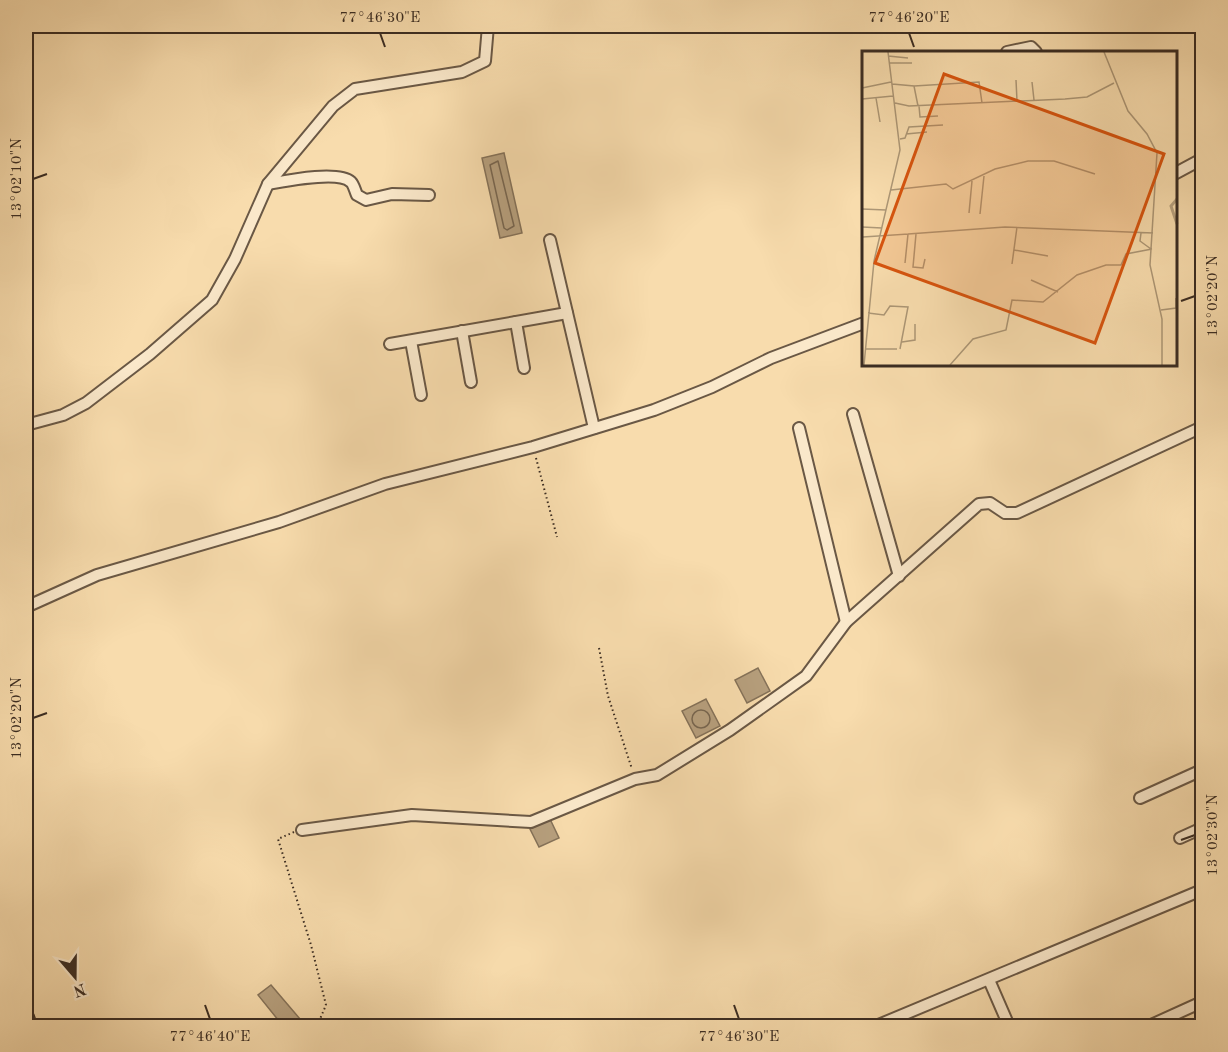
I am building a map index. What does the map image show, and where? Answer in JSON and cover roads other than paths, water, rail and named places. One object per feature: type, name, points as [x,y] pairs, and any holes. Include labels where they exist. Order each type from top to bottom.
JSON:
[{"type":"street","points":[[26,425],[63,415],[86,403],[150,354],[212,300],[235,259],[268,184],[333,106],[355,89],[462,72],[485,61],[488,26]]},
{"type":"street","points":[[1012,51],[1031,47],[1035,51]]},
{"type":"street","points":[[1177,172],[1203,159]]},
{"type":"street","points":[[268,184],[315,177],[344,178],[352,183],[357,195],[366,200],[392,194],[429,195]]},
{"type":"street","points":[[550,240],[594,428]]},
{"type":"street","points":[[390,345],[567,313]]},
{"type":"street","points":[[516,322],[524,368]]},
{"type":"street","points":[[26,607],[97,575],[145,559],[279,522],[385,484],[533,447],[654,410],[712,387],[771,358],[862,324]]},
{"type":"street","points":[[462,332],[471,382]]},
{"type":"street","points":[[411,341],[421,395]]},
{"type":"street","points":[[853,414],[899,576]]},
{"type":"street","points":[[302,830],[412,815],[531,822],[635,778],[657,775],[671,768],[806,676],[846,622],[980,504],[990,502],[1005,513],[1017,513],[1203,427]]},
{"type":"street","points":[[800,428],[846,622]]},
{"type":"street","points":[[1140,798],[1203,770]]},
{"type":"street","points":[[1180,838],[1203,828]]},
{"type":"street","points":[[876,1026],[1203,890]]},
{"type":"street","points":[[989,980],[1010,1026]]},
{"type":"street","points":[[1149,1026],[1203,1002]]},
{"type":"street","points":[[26,1017],[29,1026]]},
{"type":"water","points":[[504,153],[522,233],[500,238],[482,158]]},
{"type":"water","points":[[758,668],[770,691],[747,703],[735,680]]},
{"type":"water","points":[[706,699],[720,726],[696,738],[682,711]]},
{"type":"water","points":[[550,819],[559,838],[539,847],[530,829]]},
{"type":"water","points":[[271,985],[300,1019],[291,1026],[283,1026],[258,995]]}]
